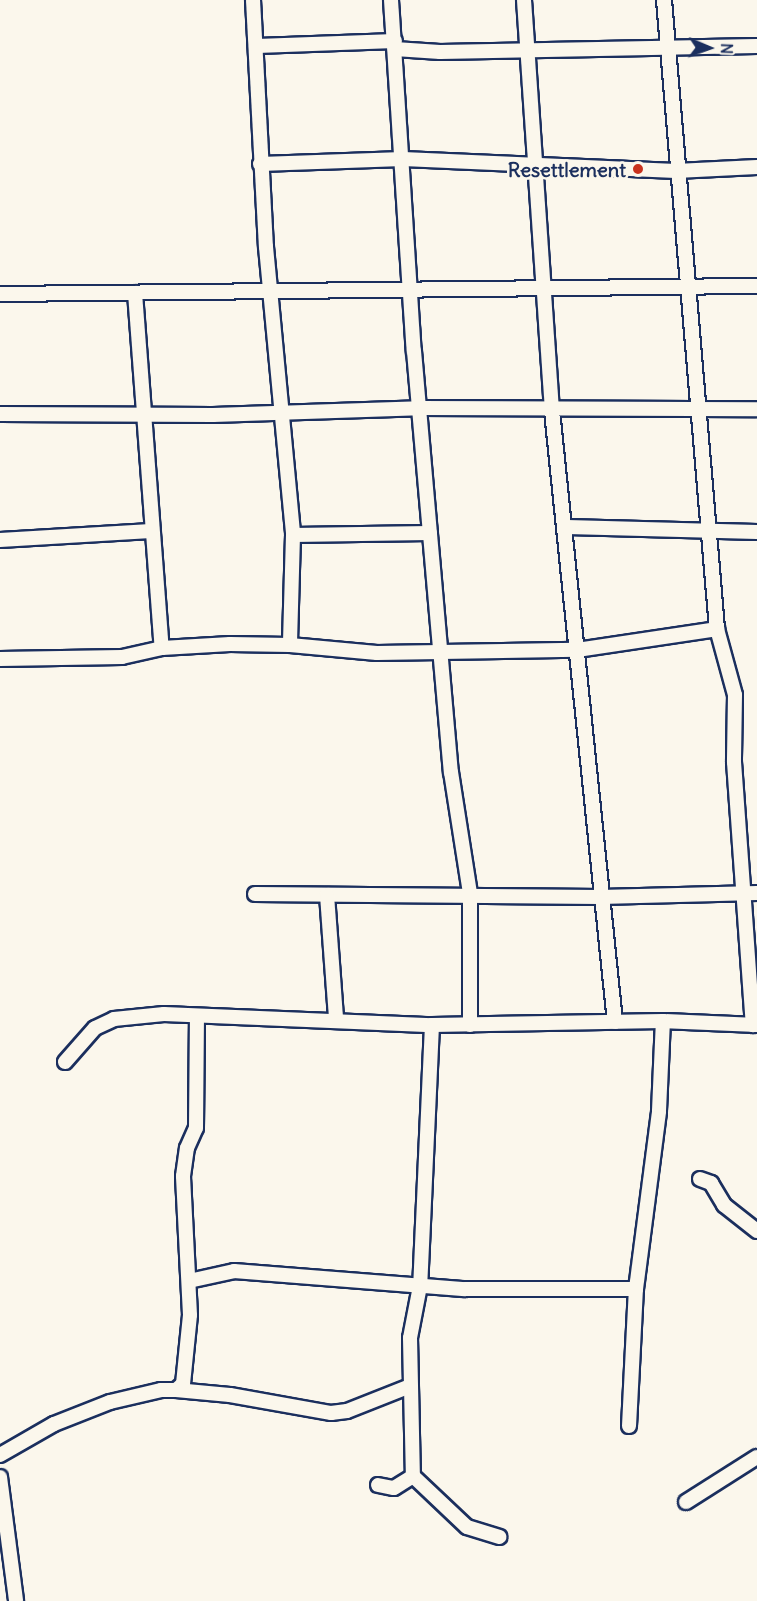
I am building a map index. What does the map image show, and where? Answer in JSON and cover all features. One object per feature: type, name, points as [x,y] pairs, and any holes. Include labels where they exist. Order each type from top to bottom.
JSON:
[{"type":"street","points":[[253,0],[257,46],[260,164],[293,535],[290,645]]},
{"type":"street","points":[[391,0],[404,159],[419,408],[440,649],[451,772],[470,893],[470,1025]]},
{"type":"street","points":[[524,0],[525,48],[538,168],[543,288],[552,411],[567,527],[600,897],[615,1022]]},
{"type":"street","points":[[65,1062],[95,1028],[114,1019],[197,1016],[336,1018],[432,1025],[663,1021],[755,1025],[750,893],[734,762],[735,695],[717,629],[707,532],[685,284],[664,0]]},
{"type":"street","points":[[257,46],[395,45],[440,52],[525,48],[757,46]]},
{"type":"street","points":[[260,164],[404,159],[538,168],[676,171],[757,167]]},
{"type":"street","points":[[0,294],[271,292],[412,287],[543,288],[685,284],[757,286]]},
{"type":"street","points":[[135,293],[151,531],[162,648]]},
{"type":"street","points":[[0,414],[143,414],[419,408],[552,411],[757,409]]},
{"type":"street","points":[[567,527],[757,532]]},
{"type":"street","points":[[0,540],[151,531]]},
{"type":"street","points":[[293,535],[430,533]]},
{"type":"street","points":[[0,659],[123,657],[162,648],[290,645],[376,653],[440,649],[577,650],[717,629]]},
{"type":"street","points":[[255,894],[470,893],[600,897],[750,893]]},
{"type":"street","points":[[327,895],[336,1018]]},
{"type":"street","points":[[176,1390],[183,1384],[186,1368],[189,1281],[183,1176],[187,1148],[196,1128],[197,1016]]},
{"type":"street","points":[[629,1426],[636,1289],[659,1111],[663,1021]]},
{"type":"street","points":[[432,1025],[420,1286],[410,1338],[412,1476],[467,1527],[499,1537]]},
{"type":"street","points":[[700,1179],[711,1183],[724,1205],[741,1222],[757,1231]]},
{"type":"street","points":[[189,1281],[234,1271],[420,1286],[520,1291],[636,1289]]},
{"type":"street","points":[[0,1455],[54,1424],[110,1402],[161,1390],[230,1395],[331,1413],[410,1386]]},
{"type":"street","points":[[686,1502],[757,1457]]},
{"type":"street","points":[[378,1485],[394,1488],[412,1476]]},
{"type":"street","points":[[0,1477],[16,1601]]},
{"type":"place","name":"Resettlement","points":[[638,169]]}]
